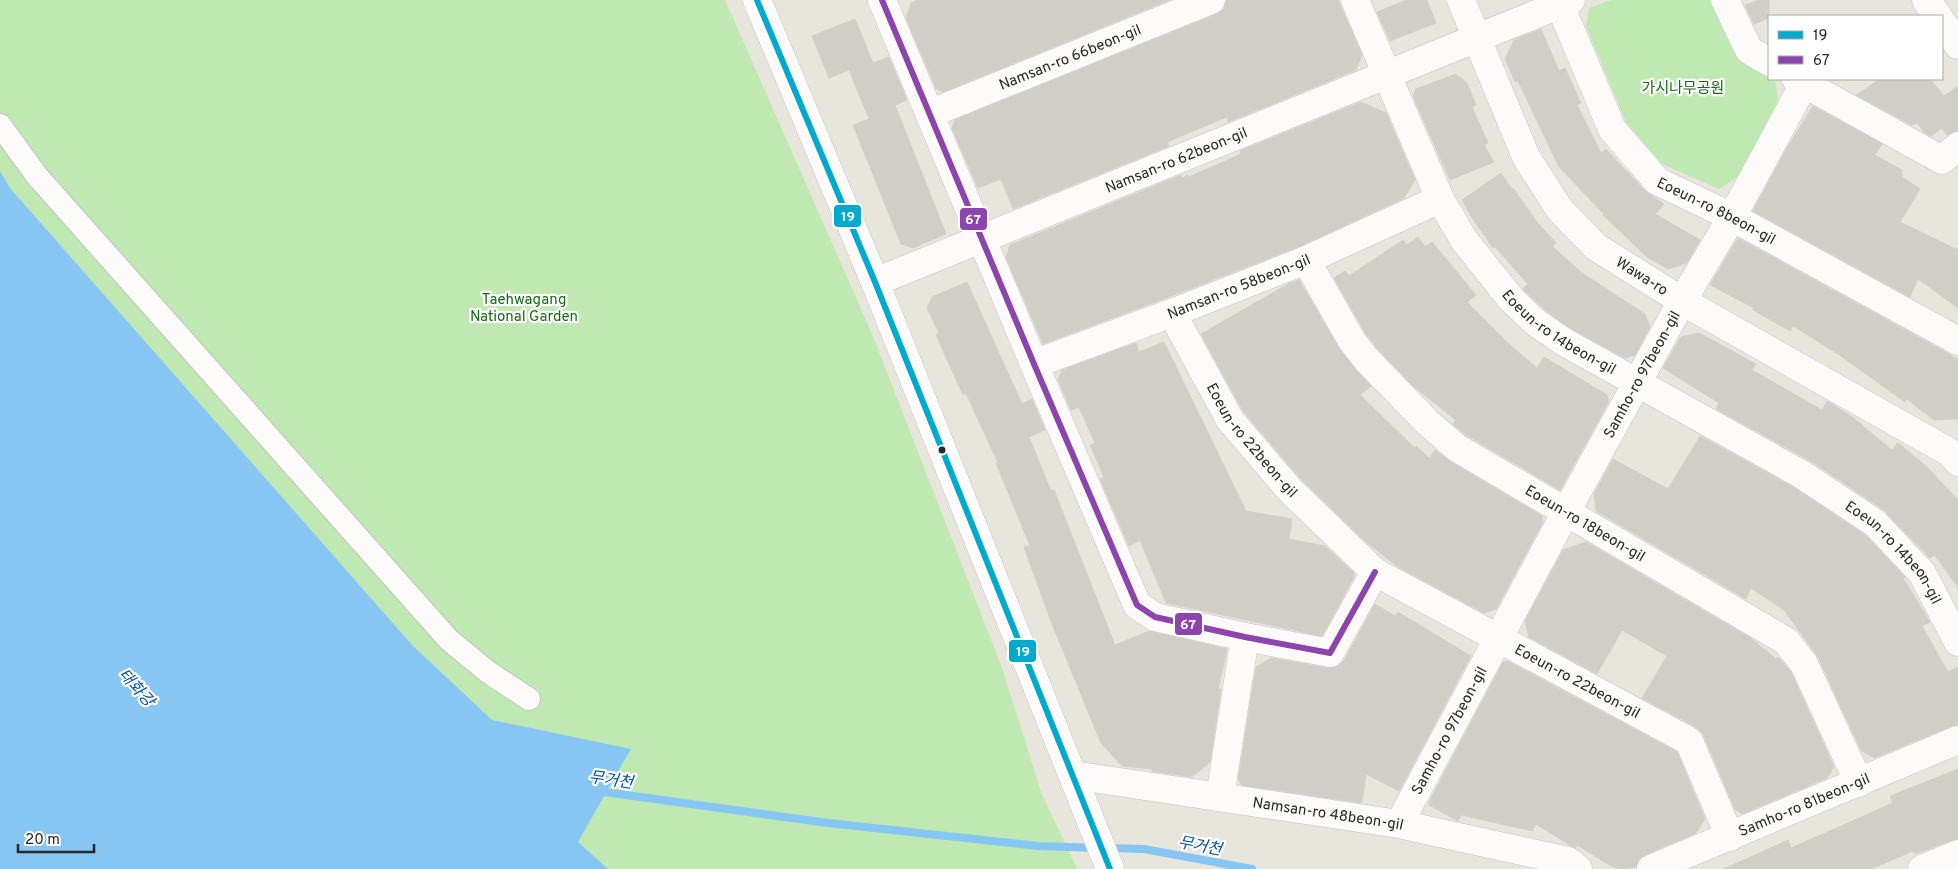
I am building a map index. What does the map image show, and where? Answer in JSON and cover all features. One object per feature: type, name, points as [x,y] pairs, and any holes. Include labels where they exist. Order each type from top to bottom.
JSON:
[{"type":"street","points":[[757,0],[875,282],[1110,869]]},
{"type":"street","points":[[882,0],[1137,605],[1155,617],[1330,653],[1374,572]]},
{"type":"street","name":"Namsan-ro 66beon-gil","points":[[929,114],[1211,0]]},
{"type":"street","name":"Eoeun-ro 14beon-gil","points":[[1355,0],[1440,199],[1464,240],[1492,277],[1535,322],[1564,342],[1801,474],[1875,523],[1922,573],[1958,642]]},
{"type":"street","name":"Wawa-ro","points":[[1461,0],[1526,157],[1560,210],[1596,247],[1682,301],[1955,452]]},
{"type":"street","points":[[1725,0],[1749,50],[1768,61]]},
{"type":"street","points":[[1926,0],[1937,15]]},
{"type":"street","name":"Namsan-ro 62beon-gil","points":[[875,282],[1563,2]]},
{"type":"street","name":"Eoeun-ro 8beon-gil","points":[[1563,2],[1612,129],[1656,181],[1732,217],[1958,341]]},
{"type":"street","points":[[1943,23],[1958,45]]},
{"type":"street","name":"Samho-ro 97beon-gil","points":[[1399,824],[1566,512],[1682,301],[1732,217],[1800,81],[1942,160],[1958,146]]},
{"type":"street","points":[[0,125],[37,176],[449,640],[488,672],[529,700]]},
{"type":"street","name":"Namsan-ro 58beon-gil","points":[[1034,364],[1172,313],[1306,260],[1440,199]]},
{"type":"street","name":"Eoeun-ro 18beon-gil","points":[[1306,260],[1352,341],[1366,359],[1427,422],[1457,448],[1786,641],[1804,664],[1859,783]]},
{"type":"street","name":"Eoeun-ro 22beon-gil","points":[[1172,313],[1230,420],[1290,490],[1374,572],[1689,741],[1730,837]]},
{"type":"street","points":[[1220,797],[1245,637]]},
{"type":"street","name":"Samho-ro 81beon-gil","points":[[1651,869],[1958,740]]},
{"type":"street","name":"Namsan-ro 48beon-gil","points":[[1072,774],[1399,824],[1568,860],[1578,869]]},
{"type":"street","points":[[1922,869],[1958,854]]},
{"type":"green space","name":"Taehwagang National Garden","points":[[0,0],[725,0],[872,334],[1002,668],[1041,792],[1077,869],[608,869],[578,842],[631,749],[492,721],[413,646],[10,188],[0,171]]},
{"type":"green space","name":"가시나무공원","points":[[1611,0],[1713,0],[1747,64],[1768,76],[1768,80],[1775,80],[1778,100],[1739,176],[1719,189],[1662,164],[1626,122],[1586,26],[1589,8]]},
{"type":"water","name":"태화강","points":[[0,171],[10,188],[413,646],[492,720],[631,749],[578,842],[608,869],[0,869]]},
{"type":"building","points":[[917,0],[1169,0],[943,92],[936,88],[906,18],[911,3]]},
{"type":"building","points":[[1226,0],[1338,0],[1362,55],[1356,70],[1228,122],[1227,117],[1167,142],[1169,146],[1013,209],[1001,179],[978,188],[952,128],[955,120],[1217,14],[1224,9]]},
{"type":"building","points":[[1406,0],[1427,0],[1436,23],[1390,41],[1377,12]]},
{"type":"building","points":[[1758,0],[1769,0],[1768,18],[1754,24],[1745,5]]},
{"type":"building","points":[[855,19],[873,63],[889,57],[907,100],[895,105],[946,234],[913,248],[901,244],[853,125],[869,119],[849,70],[829,78],[812,36]]},
{"type":"building","points":[[1541,29],[1559,71],[1565,68],[1581,103],[1577,105],[1601,153],[1606,149],[1645,191],[1664,204],[1655,214],[1700,240],[1687,263],[1668,269],[1647,257],[1603,215],[1559,167],[1518,81],[1515,82],[1505,59],[1514,40]]},
{"type":"building","points":[[1456,74],[1467,83],[1476,105],[1472,107],[1488,143],[1484,145],[1494,162],[1450,180],[1413,96],[1416,89]]},
{"type":"building","points":[[1878,80],[1931,80],[1944,96],[1958,86],[1958,131],[1947,135],[1942,128],[1931,136],[1925,133],[1917,123],[1912,125],[1856,95]]},
{"type":"building","points":[[1361,102],[1386,113],[1415,180],[1404,198],[1300,246],[1043,344],[1006,257],[1010,245],[1181,175],[1182,178],[1188,175],[1189,177],[1241,154],[1240,151]]},
{"type":"building","points":[[1813,106],[1882,144],[1875,155],[1902,170],[1902,177],[1920,189],[1900,222],[1958,250],[1958,308],[1918,279],[1910,297],[1753,211],[1787,148]]},
{"type":"building","points":[[1501,173],[1536,221],[1556,243],[1552,246],[1582,273],[1645,314],[1650,327],[1635,355],[1625,358],[1572,329],[1545,310],[1523,289],[1528,284],[1495,247],[1493,248],[1462,200]]},
{"type":"building","points":[[1418,237],[1425,247],[1432,242],[1476,295],[1467,302],[1508,343],[1537,368],[1544,357],[1607,395],[1609,401],[1560,490],[1466,435],[1453,424],[1456,420],[1413,386],[1378,349],[1365,332],[1334,278],[1345,271],[1349,276],[1403,240],[1407,245]]},
{"type":"building","points":[[1738,238],[1958,359],[1958,419],[1934,420],[1907,399],[1905,402],[1841,356],[1793,326],[1790,331],[1753,310],[1754,308],[1710,285]]},
{"type":"building","points":[[1299,280],[1340,350],[1371,386],[1360,395],[1415,448],[1416,446],[1429,458],[1435,450],[1449,461],[1542,516],[1543,522],[1496,609],[1484,613],[1397,566],[1365,541],[1301,479],[1243,411],[1201,334],[1288,284]]},
{"type":"building","points":[[967,282],[1022,404],[1032,399],[1045,430],[1029,437],[1051,491],[1054,490],[1115,645],[1149,631],[1227,649],[1218,690],[1221,689],[1210,762],[1192,777],[1152,771],[1152,769],[1122,766],[1101,743],[1052,624],[1024,547],[1030,546],[996,463],[998,463],[966,393],[963,395],[936,335],[939,333],[927,308],[932,297]]},
{"type":"building","points":[[1699,333],[1756,364],[1752,370],[1822,410],[1827,401],[1851,416],[1892,450],[1898,443],[1927,467],[1958,500],[1958,587],[1934,555],[1930,558],[1884,510],[1809,460],[1716,409],[1719,403],[1663,368],[1681,337]]},
{"type":"building","points":[[1164,342],[1246,511],[1292,519],[1289,539],[1325,546],[1354,573],[1353,579],[1322,636],[1166,603],[1140,540],[1129,546],[1100,479],[1104,477],[1090,445],[1095,443],[1079,407],[1071,410],[1058,380],[1062,370],[1136,343],[1139,352]]},
{"type":"building","points":[[1700,436],[1793,487],[1865,535],[1905,577],[1903,578],[1930,622],[1922,626],[1948,672],[1958,667],[1958,725],[1874,758],[1861,750],[1818,657],[1784,610],[1751,588],[1746,599],[1596,511],[1594,494],[1613,459],[1668,489]]},
{"type":"building","points":[[1586,542],[1752,639],[1776,659],[1778,657],[1791,672],[1834,767],[1827,778],[1742,814],[1735,809],[1703,734],[1696,727],[1642,698],[1667,656],[1622,630],[1597,674],[1529,637],[1525,621],[1563,550]]},
{"type":"building","points":[[1375,604],[1395,616],[1398,612],[1471,656],[1399,791],[1366,774],[1362,803],[1242,785],[1238,780],[1256,667],[1271,658],[1327,668],[1337,667],[1344,661]]},
{"type":"building","points":[[1507,661],[1677,752],[1705,819],[1696,833],[1645,855],[1639,859],[1636,867],[1621,869],[1611,866],[1577,845],[1576,848],[1571,846],[1536,824],[1532,831],[1461,815],[1458,821],[1429,805],[1503,662]]},
{"type":"building","points":[[1958,769],[1958,838],[1915,854],[1913,851],[1871,869],[1724,869],[1788,840],[1791,848],[1893,803],[1890,796]]},
{"type":"waterway","name":"무거천","points":[[597,791],[828,823],[1038,846],[1097,848]]},
{"type":"waterway","name":"무거천","points":[[1108,848],[1144,849],[1252,869]]},
{"type":"transit line","name":"19","points":[[757,0],[875,282],[1110,869]]},
{"type":"transit line","name":"67","points":[[882,0],[1137,605],[1155,617],[1330,653],[1375,572]]}]
